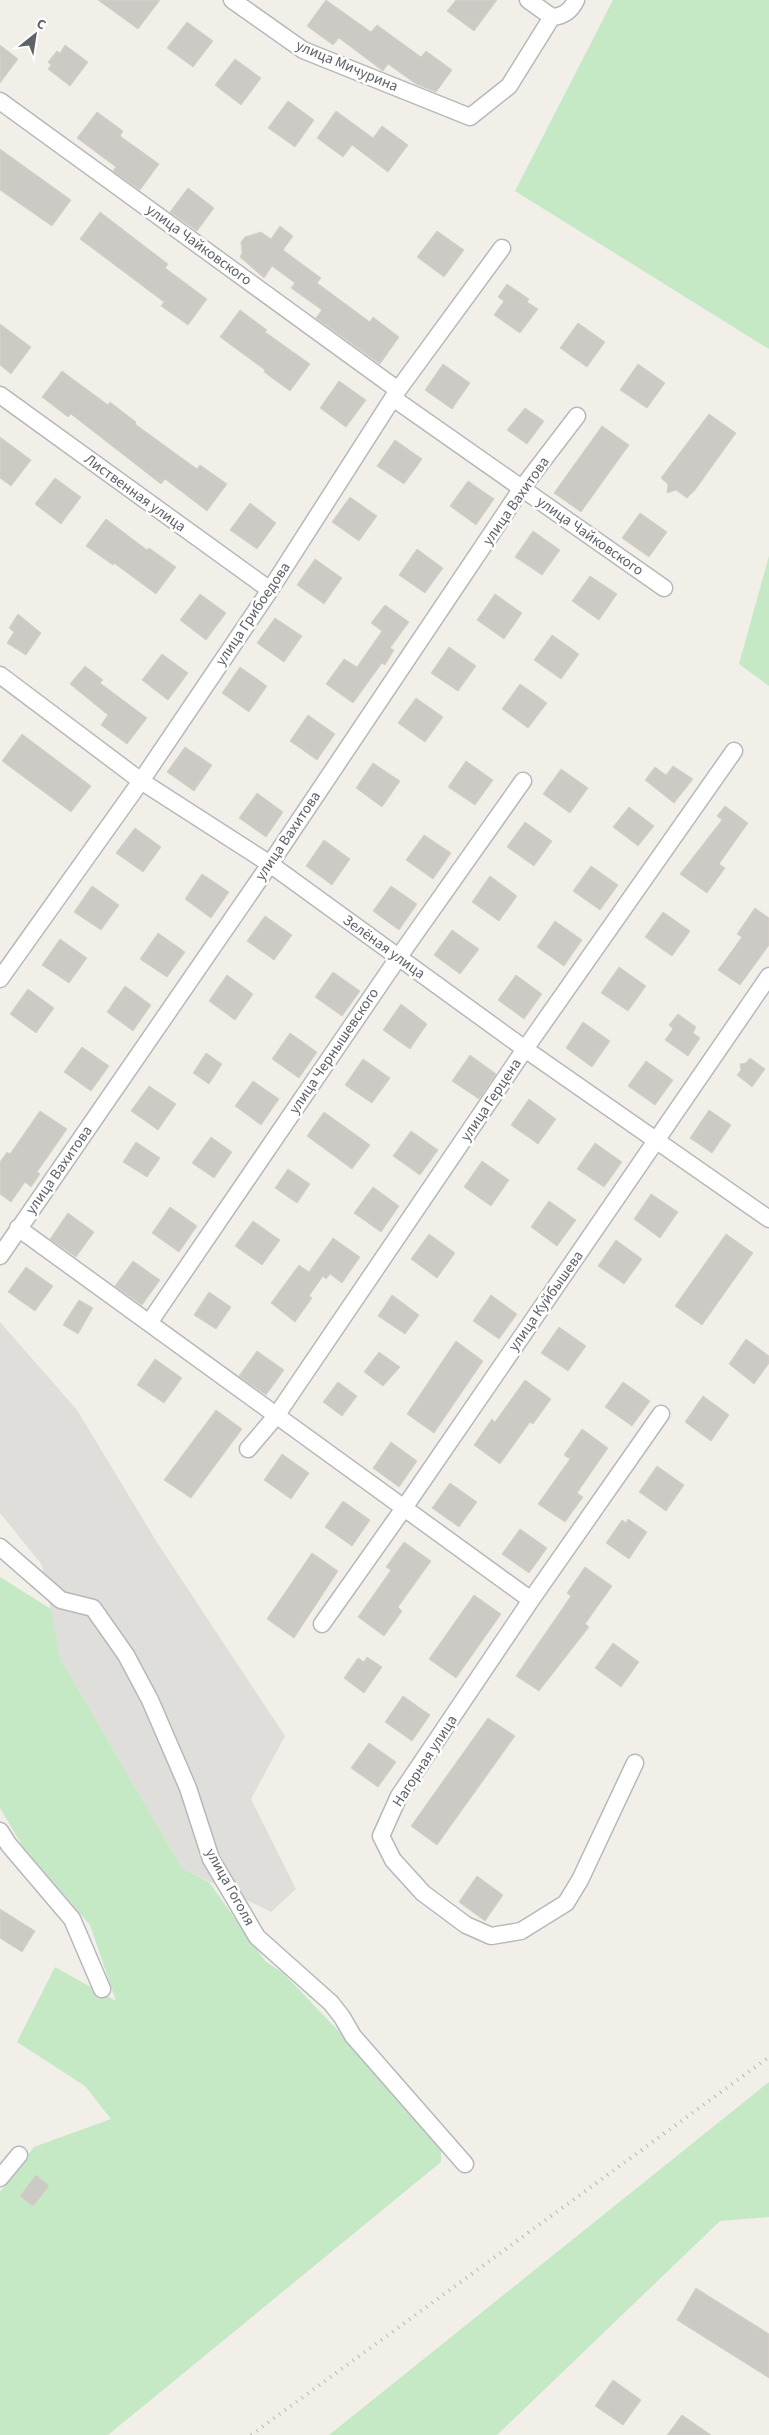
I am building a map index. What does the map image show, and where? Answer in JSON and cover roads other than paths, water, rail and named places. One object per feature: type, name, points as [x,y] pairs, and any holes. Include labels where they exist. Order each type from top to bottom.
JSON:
[{"type":"street","name":"улица Мичурина","points":[[232,0],[302,50],[470,117],[509,86],[552,17]]},
{"type":"street","points":[[528,0],[552,17],[563,16],[572,8],[576,0]]},
{"type":"street","name":"улица Чайковского","points":[[0,101],[522,488],[664,588]]},
{"type":"street","name":"улица Грибоедова","points":[[0,979],[5,962],[140,780],[270,590],[395,394],[502,248]]},
{"type":"street","name":"Лиственная улица","points":[[0,395],[270,590]]},
{"type":"street","name":"улица Вахитова","points":[[0,1256],[270,864],[522,488],[577,416]]},
{"type":"street","name":"Зелёная улица","points":[[0,675],[140,780],[270,864],[525,1049],[769,1219]]},
{"type":"street","name":"улица Герцена","points":[[248,1449],[276,1416],[525,1049],[734,751]]},
{"type":"street","name":"улица Чернышевского","points":[[149,1324],[398,958],[523,781]]},
{"type":"street","name":"улица Куйбышева","points":[[322,1624],[404,1508],[769,976]]},
{"type":"street","points":[[18,1228],[531,1600]]},
{"type":"street","name":"Нагорная улица","points":[[635,1763],[580,1880],[566,1903],[521,1931],[492,1936],[466,1925],[423,1893],[393,1860],[381,1836],[399,1796],[531,1600],[661,1414]]},
{"type":"street","name":"улица Гоголя","points":[[0,1546],[61,1600],[93,1608],[126,1655],[150,1700],[188,1788],[211,1859],[257,1937],[331,2003],[342,2016],[353,2036],[465,2164]]},
{"type":"street","points":[[0,1831],[5,1852],[72,1919],[102,1989]]},
{"type":"street","points":[[0,2178],[19,2156]]},
{"type":"railway","points":[[251,2435],[769,2057]]}]
